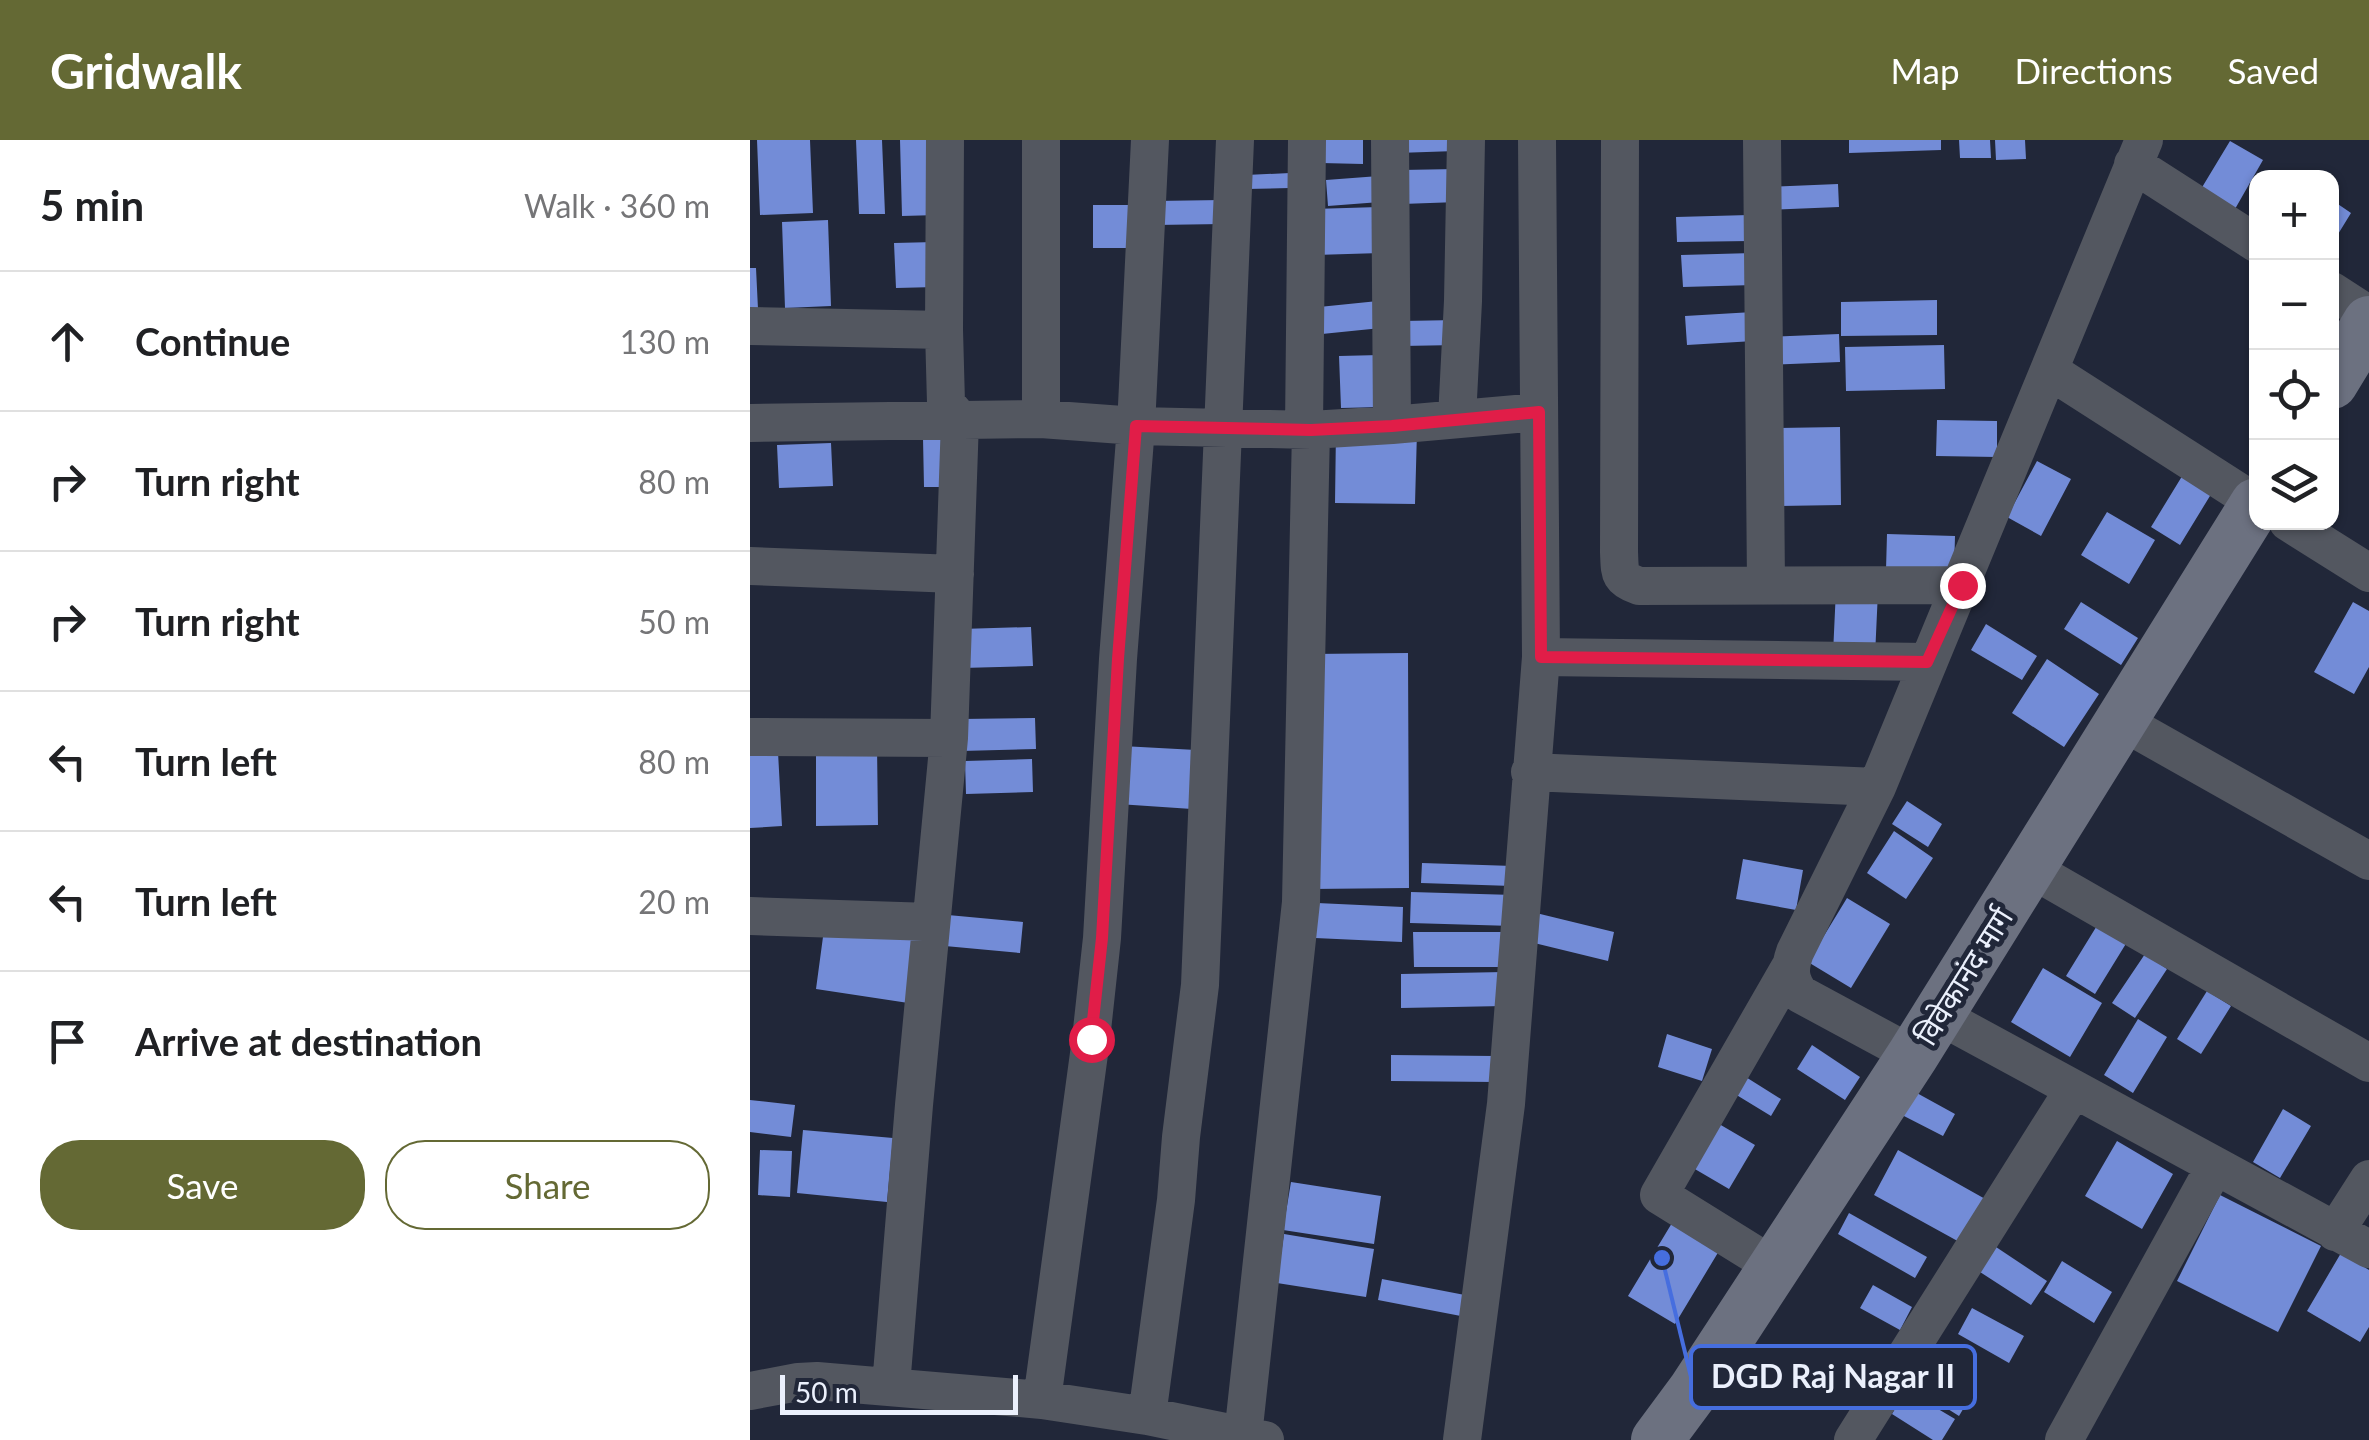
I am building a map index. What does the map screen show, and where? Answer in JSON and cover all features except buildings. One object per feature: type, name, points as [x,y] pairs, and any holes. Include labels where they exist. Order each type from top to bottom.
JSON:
[{"type":"street","points":[[891,1386],[949,738],[960,420],[946,403],[945,140]]},
{"type":"street","points":[[1041,140],[1041,419]]},
{"type":"street","points":[[1042,1400],[1102,938],[1136,426],[1150,140]]},
{"type":"street","points":[[1146,1416],[1200,985],[1235,140]]},
{"type":"street","points":[[750,1392],[817,1381],[891,1386],[1042,1400],[1254,1438],[1282,1058],[1302,902],[1307,140]]},
{"type":"street","points":[[1390,140],[1392,426]]},
{"type":"street","points":[[1457,418],[1466,140]]},
{"type":"street","points":[[1462,1440],[1506,1104],[1541,657],[1538,140]]},
{"type":"street","points":[[1620,140],[1620,573],[1626,582],[1639,586],[1962,585]]},
{"type":"street","points":[[1762,140],[1766,584]]},
{"type":"street","points":[[1775,1267],[1659,1195],[1790,969],[1876,787],[2138,152],[2249,238]]},
{"type":"street","points":[[2339,296],[2369,319],[2339,371]]},
{"type":"street","points":[[750,326],[944,330]]},
{"type":"street","points":[[2050,371],[2249,499]]},
{"type":"street","points":[[750,423],[1041,419],[1136,426],[1308,429],[1392,426],[1539,412]]},
{"type":"street","name":"विवेकानंद मार्ग","points":[[1657,1440],[1694,1390],[1926,1035],[2249,515]]},
{"type":"street","points":[[2301,530],[2369,573]]},
{"type":"street","points":[[750,566],[955,574]]},
{"type":"street","points":[[1541,657],[1927,662]]},
{"type":"street","points":[[2121,721],[2369,861]]},
{"type":"street","points":[[750,737],[949,738]]},
{"type":"street","points":[[1530,772],[1876,787]]},
{"type":"street","points":[[2030,869],[2369,1063]]},
{"type":"street","points":[[750,916],[931,922]]},
{"type":"street","points":[[1790,969],[1792,985],[1800,994],[2074,1089],[2369,1249]]},
{"type":"street","points":[[1853,1440],[2074,1089]]},
{"type":"street","points":[[2064,1440],[2215,1166]]},
{"type":"street","points":[[2336,1232],[2369,1180]]},
{"type":"place","name":"DGD Raj Nagar II","points":[[1662,1258]]},
{"type":"route","points":[[1091,1039],[1102,938],[1136,426],[1311,430],[1539,412],[1541,657],[1927,662],[1962,585]]}]
